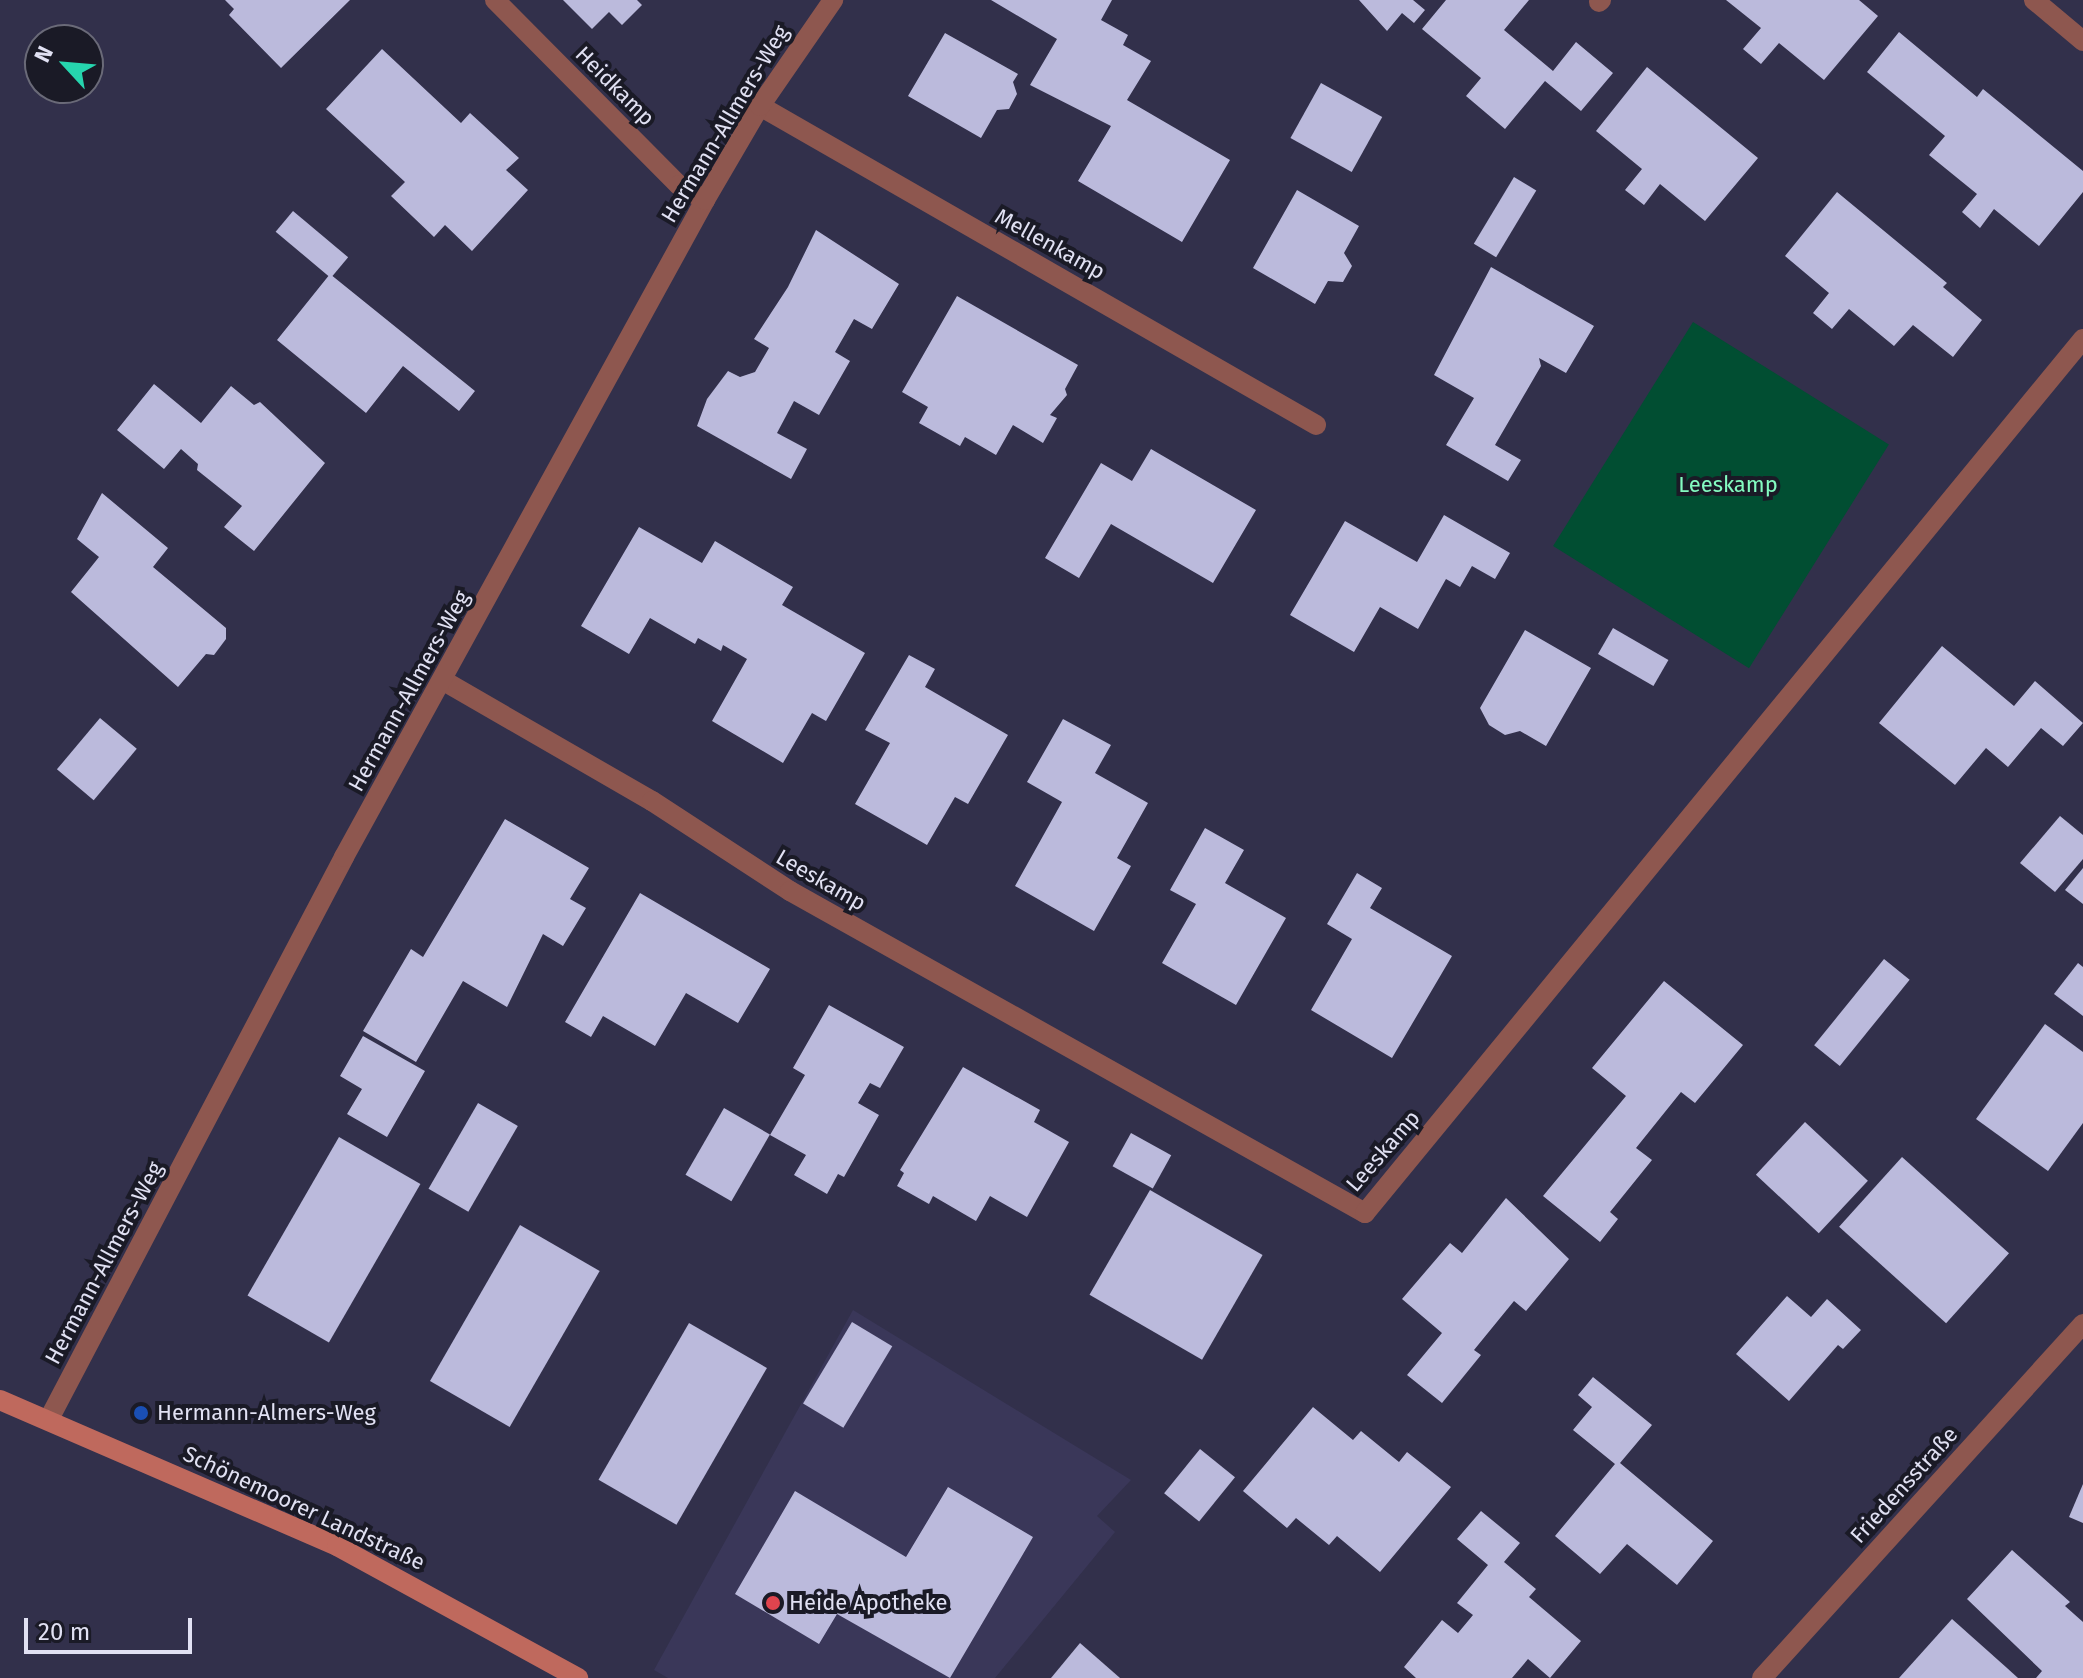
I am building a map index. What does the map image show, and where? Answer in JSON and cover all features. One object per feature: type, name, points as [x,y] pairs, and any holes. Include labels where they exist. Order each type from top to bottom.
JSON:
[{"type":"street","name":"Heidkamp","points":[[495,0],[679,185],[705,200]]},
{"type":"street","name":"Hermann-Allmers-Weg","points":[[49,1419],[344,857],[444,681],[705,200],[760,106],[833,0]]},
{"type":"street","points":[[2034,0],[2083,41]]},
{"type":"street","name":"Mellenkamp","points":[[760,106],[1316,425]]},
{"type":"street","name":"Leeskamp","points":[[444,681],[652,801],[790,891],[1365,1213],[2083,339]]},
{"type":"street","name":"Friedensstraße","points":[[1762,1678],[2083,1324]]},
{"type":"street","name":"Schönemoorer Landstraße","points":[[0,1400],[337,1546],[578,1678]]},
{"type":"shaded area","points":[[853,1310],[1131,1480],[1097,1516],[1115,1532],[995,1678],[668,1678],[654,1670]]},
{"type":"green space","name":"Leeskamp","points":[[1693,322],[1889,444],[1749,668],[1553,546]]},
{"type":"building","points":[[225,0],[350,0],[281,68],[229,15],[234,9]]},
{"type":"building","points":[[563,0],[637,0],[642,5],[622,25],[609,12],[592,29]]},
{"type":"building","points":[[991,0],[1112,0],[1101,20],[1128,35],[1123,45],[1151,61],[1127,100],[1230,160],[1182,242],[1078,181],[1111,126],[1030,85],[1057,39]]},
{"type":"building","points":[[1359,0],[1413,0],[1425,10],[1414,23],[1402,13],[1387,31]]},
{"type":"building","points":[[1446,0],[1529,0],[1504,30],[1553,71],[1576,42],[1613,73],[1581,111],[1545,81],[1505,129],[1466,96],[1481,78],[1422,29]]},
{"type":"building","points":[[1726,0],[1859,0],[1878,16],[1824,80],[1779,43],[1761,64],[1743,49],[1761,28]]},
{"type":"building","points":[[1899,32],[1977,97],[1983,89],[2083,171],[2083,192],[2039,246],[1994,209],[1980,228],[1962,212],[1977,194],[1929,155],[1945,136],[1867,72]]},
{"type":"building","points":[[945,33],[1018,74],[1013,82],[1017,94],[1009,109],[997,110],[981,138],[908,96]]},
{"type":"building","points":[[382,49],[461,123],[470,113],[519,158],[506,170],[528,190],[472,251],[445,225],[434,237],[391,196],[405,182],[326,109]]},
{"type":"building","points":[[1647,67],[1758,158],[1705,221],[1660,184],[1644,205],[1625,190],[1642,169],[1596,131]]},
{"type":"building","points":[[1321,83],[1382,117],[1352,172],[1290,138]]},
{"type":"building","points":[[1514,177],[1536,190],[1496,257],[1474,244]]},
{"type":"building","points":[[1297,190],[1359,226],[1344,253],[1352,266],[1343,282],[1328,281],[1315,304],[1253,268]]},
{"type":"building","points":[[1837,192],[1947,283],[1943,287],[1982,320],[1953,357],[1913,325],[1894,346],[1849,309],[1832,329],[1813,313],[1829,293],[1785,256]]},
{"type":"building","points":[[293,211],[348,257],[331,278],[276,232]]},
{"type":"building","points":[[816,230],[899,284],[872,329],[854,319],[835,352],[850,361],[819,415],[794,401],[777,433],[807,449],[791,479],[697,426],[707,399],[728,371],[740,377],[755,372],[769,348],[754,339],[788,287]]},
{"type":"building","points":[[1491,267],[1594,326],[1566,373],[1539,358],[1541,366],[1495,445],[1521,460],[1508,481],[1446,445],[1474,398],[1434,375]]},
{"type":"building","points":[[330,274],[475,391],[459,411],[403,366],[366,413],[277,340]]},
{"type":"building","points":[[957,296],[1078,365],[1065,389],[1067,395],[1050,415],[1057,418],[1043,443],[1013,425],[996,455],[965,437],[960,446],[919,423],[928,407],[902,392]]},
{"type":"building","points":[[154,384],[201,423],[231,386],[254,405],[260,402],[325,463],[254,551],[224,527],[242,506],[197,470],[198,464],[181,449],[164,469],[117,430]]},
{"type":"building","points":[[1151,449],[1256,510],[1213,583],[1111,524],[1079,578],[1045,558],[1101,463],[1132,481]]},
{"type":"building","points":[[102,493],[168,548],[153,567],[226,628],[226,639],[214,655],[206,654],[178,687],[71,592],[99,557],[77,539]]},
{"type":"building","points":[[1444,515],[1510,553],[1495,579],[1472,566],[1460,587],[1446,579],[1418,629],[1380,607],[1354,652],[1290,615],[1345,521],[1417,562]]},
{"type":"building","points":[[639,527],[702,563],[715,541],[793,587],[782,605],[865,653],[826,721],[812,713],[783,763],[712,721],[747,659],[723,645],[721,651],[698,638],[695,644],[650,618],[629,654],[581,626]]},
{"type":"building","points":[[1613,628],[1668,660],[1653,686],[1598,654]]},
{"type":"building","points":[[1525,630],[1591,668],[1546,746],[1520,731],[1505,735],[1489,725],[1480,708]]},
{"type":"building","points":[[1942,646],[2014,706],[2035,681],[2083,723],[2063,746],[2041,728],[2008,767],[1986,748],[1955,785],[1879,723]]},
{"type":"building","points":[[909,655],[935,669],[925,687],[1008,735],[968,804],[955,797],[927,845],[855,804],[890,743],[865,730]]},
{"type":"building","points":[[100,718],[137,749],[94,800],[57,769]]},
{"type":"building","points":[[1063,719],[1111,745],[1095,773],[1148,803],[1117,858],[1131,866],[1094,931],[1015,886],[1062,802],[1027,782]]},
{"type":"building","points":[[2060,816],[2083,835],[2083,859],[2055,892],[2020,863]]},
{"type":"building","points":[[505,819],[589,868],[570,899],[586,908],[563,946],[543,934],[507,1007],[463,981],[416,1062],[363,1031],[411,949],[423,957]]},
{"type":"building","points":[[1205,828],[1244,850],[1225,883],[1286,918],[1236,1005],[1162,963],[1196,904],[1170,890]]},
{"type":"building","points":[[2083,868],[2083,904],[2065,890]]},
{"type":"building","points":[[1357,873],[1382,888],[1370,908],[1452,956],[1392,1058],[1311,1010],[1352,939],[1327,924]]},
{"type":"building","points":[[640,893],[770,969],[738,1023],[686,993],[655,1046],[603,1016],[591,1037],[565,1022]]},
{"type":"building","points":[[1884,959],[1910,980],[1840,1066],[1814,1045]]},
{"type":"building","points":[[2078,963],[2083,967],[2083,1016],[2054,994]]},
{"type":"building","points":[[1664,981],[1743,1045],[1695,1103],[1681,1092],[1636,1148],[1652,1160],[1610,1212],[1618,1219],[1600,1242],[1543,1196],[1626,1096],[1592,1068]]},
{"type":"building","points":[[829,1005],[904,1047],[880,1088],[870,1083],[858,1103],[879,1115],[844,1177],[838,1174],[827,1194],[794,1175],[806,1155],[770,1135],[805,1075],[793,1068]]},
{"type":"building","points":[[2045,1024],[2083,1052],[2083,1123],[2048,1171],[1976,1119]]},
{"type":"building","points":[[363,1036],[425,1071],[387,1137],[347,1114],[362,1089],[340,1076]]},
{"type":"building","points":[[963,1067],[1040,1110],[1034,1122],[1069,1142],[1027,1217],[990,1196],[976,1221],[933,1196],[929,1204],[897,1186],[904,1173],[900,1170]]},
{"type":"building","points":[[478,1103],[518,1126],[468,1212],[428,1189]]},
{"type":"building","points":[[724,1108],[770,1134],[731,1201],[686,1175]]},
{"type":"building","points":[[1805,1122],[1868,1181],[1819,1233],[1756,1175]]},
{"type":"building","points":[[1131,1133],[1171,1155],[1153,1189],[1113,1166]]},
{"type":"building","points":[[339,1137],[420,1184],[329,1342],[248,1295]]},
{"type":"building","points":[[1902,1157],[2009,1253],[1946,1323],[1839,1227]]},
{"type":"building","points":[[1150,1190],[1263,1255],[1202,1360],[1090,1295]]},
{"type":"building","points":[[1506,1198],[1569,1259],[1526,1311],[1514,1301],[1474,1350],[1481,1355],[1442,1403],[1407,1375],[1442,1333],[1402,1299],[1450,1243],[1462,1253]]},
{"type":"building","points":[[520,1225],[600,1271],[510,1427],[430,1381]]},
{"type":"building","points":[[1787,1296],[1811,1317],[1827,1299],[1861,1330],[1843,1349],[1838,1345],[1789,1401],[1736,1354]]},
{"type":"building","points":[[852,1322],[892,1346],[843,1428],[803,1403]]},
{"type":"building","points":[[689,1323],[767,1368],[676,1525],[598,1480]]},
{"type":"building","points":[[1593,1377],[1652,1425],[1620,1463],[1713,1541],[1677,1585],[1627,1544],[1600,1574],[1555,1536],[1615,1464],[1573,1430],[1592,1407],[1578,1395]]},
{"type":"building","points":[[1313,1407],[1353,1440],[1361,1431],[1399,1462],[1407,1452],[1451,1487],[1380,1572],[1337,1536],[1329,1545],[1296,1518],[1287,1528],[1243,1491]]},
{"type":"building","points":[[1200,1449],[1235,1477],[1199,1522],[1164,1493]]},
{"type":"building","points":[[2083,1484],[2083,1523],[2069,1517]]},
{"type":"building","points":[[948,1487],[1033,1537],[950,1678],[837,1614],[819,1644],[735,1594],[795,1491],[906,1557]]},
{"type":"building","points":[[1481,1511],[1520,1543],[1504,1562],[1536,1589],[1529,1597],[1581,1641],[1550,1678],[1528,1659],[1512,1678],[1416,1678],[1404,1667],[1442,1620],[1458,1633],[1473,1615],[1457,1603],[1488,1565],[1457,1539]]},
{"type":"building","points":[[2012,1550],[2070,1602],[2065,1606],[2083,1622],[2083,1678],[2036,1678],[2042,1671],[1967,1599]]},
{"type":"building","points":[[1952,1619],[2007,1668],[2018,1678],[1899,1678]]},
{"type":"building","points":[[1080,1643],[1120,1678],[1051,1678]]},
{"type":"place","name":"Hermann-Almers-Weg","points":[[141,1413]]},
{"type":"place","name":"Heide Apotheke","points":[[773,1603]]}]
